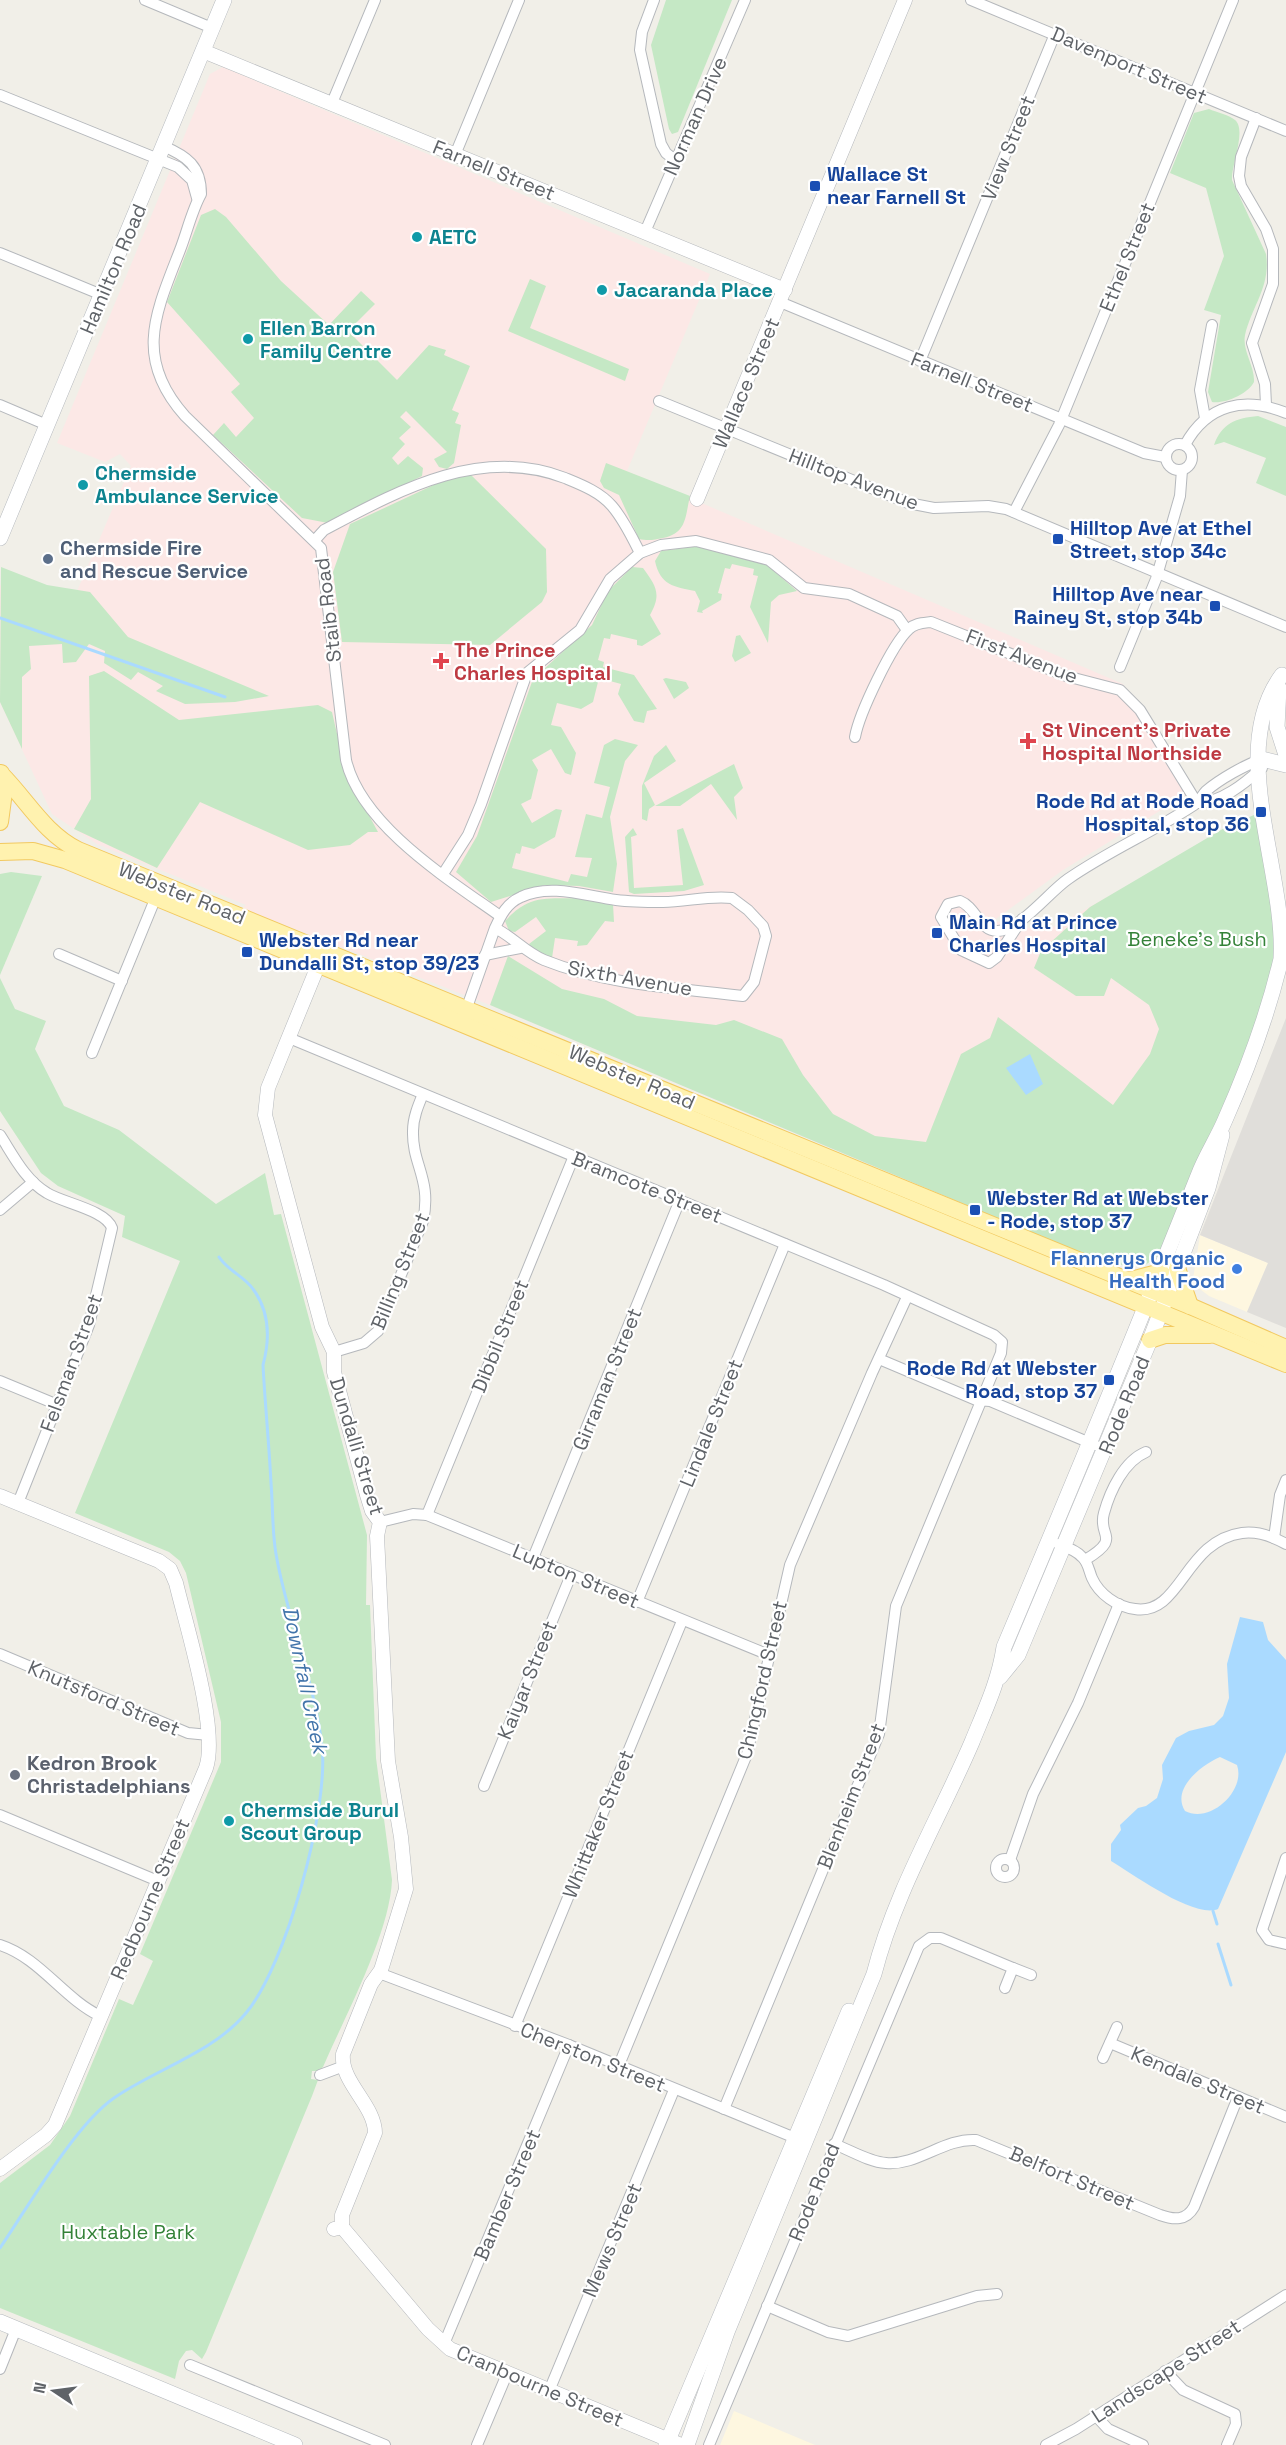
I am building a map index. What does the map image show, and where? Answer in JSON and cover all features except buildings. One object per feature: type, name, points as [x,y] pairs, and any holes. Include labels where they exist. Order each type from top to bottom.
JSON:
[{"type":"main road","name":"Hamilton Road","points":[[0,538],[224,0]]},
{"type":"main road","name":"Rode Road","points":[[1284,670],[1276,706],[1278,736],[1286,755]]},
{"type":"main road","name":"Rode Road","points":[[672,2443],[874,1974],[882,1944],[918,1856],[958,1774],[1000,1677],[1004,1647],[1090,1443],[1208,1188],[1224,1123],[1270,1005],[1282,955],[1285,914],[1267,794],[1261,728],[1271,692],[1284,670]]},
{"type":"main road","points":[[1276,706],[1265,762],[1286,765]]},
{"type":"main road","points":[[0,822],[4,792],[1,772]]},
{"type":"main road","name":"Webster Road","points":[[1,772],[21,794],[46,829],[67,844],[321,958]]},
{"type":"main road","name":"Webster Road","points":[[0,852],[23,850],[54,855],[156,897],[321,958],[1157,1301],[1190,1306],[1286,1348]]},
{"type":"main road","name":"Rode Road","points":[[1270,1005],[1286,977]]},
{"type":"main road","name":"Webster Road","points":[[463,1016],[1127,1281],[1214,1334],[1286,1364]]},
{"type":"main road","points":[[1127,1281],[1169,1270],[1190,1306]]},
{"type":"main road","name":"Rode Road","points":[[1000,1677],[1018,1655],[1106,1450],[1150,1340],[1157,1301]]},
{"type":"main road","points":[[1150,1340],[1165,1335],[1214,1334]]},
{"type":"main road","name":"Rode Road","points":[[687,2445],[727,2332],[801,2140]]},
{"type":"main road","points":[[0,2322],[295,2445]]},
{"type":"street","points":[[145,0],[212,28]]},
{"type":"street","points":[[332,104],[375,0]]},
{"type":"street","points":[[455,154],[519,0]]},
{"type":"street","points":[[654,0],[642,32],[640,50],[661,144],[666,153],[676,161]]},
{"type":"street","name":"Norman Drive","points":[[645,232],[745,0]]},
{"type":"street","name":"Wallace Street","points":[[696,499],[783,296],[905,0]]},
{"type":"street","name":"Davenport Street","points":[[971,0],[1286,130]]},
{"type":"street","name":"Ethel Street","points":[[1014,512],[1061,419],[1233,0]]},
{"type":"street","name":"View Street","points":[[920,361],[1054,34]]},
{"type":"street","name":"Farnell Street","points":[[203,51],[645,232],[920,361],[1144,453],[1165,457]]},
{"type":"street","points":[[0,95],[160,153]]},
{"type":"street","points":[[1256,118],[1241,157],[1239,176],[1241,186],[1266,229],[1273,249],[1273,284],[1252,343],[1265,384],[1266,405]]},
{"type":"street","name":"Staib Road","points":[[160,153],[186,157],[197,170],[201,187],[154,321],[154,353],[159,374],[174,403],[185,416],[321,548],[348,771],[374,815],[443,874],[500,916]]},
{"type":"street","points":[[0,253],[102,295]]},
{"type":"street","points":[[1205,418],[1200,390],[1212,325]]},
{"type":"street","name":"Hilltop Avenue","points":[[659,401],[908,503],[934,508],[994,506],[1014,512],[1286,627]]},
{"type":"street","points":[[1185,445],[1196,426],[1205,418],[1238,404],[1266,405],[1286,413]]},
{"type":"street","points":[[0,405],[47,425]]},
{"type":"street","points":[[1172,445],[1185,445],[1192,456],[1190,465],[1182,470],[1170,468],[1165,457],[1172,445]]},
{"type":"street","points":[[315,540],[324,530],[424,482],[466,469],[500,466],[555,475],[590,489],[612,506],[625,524],[640,553]]},
{"type":"street","points":[[1120,668],[1157,574],[1180,496],[1182,470]]},
{"type":"street","points":[[443,874],[468,835],[481,804],[527,673],[580,630],[619,568],[640,553],[661,544],[696,542],[769,560],[804,588],[849,594],[897,616],[907,630],[864,705],[855,737]]},
{"type":"street","name":"First Avenue","points":[[907,630],[922,623],[942,625],[1066,676],[1120,690],[1140,710],[1197,803]]},
{"type":"street","points":[[1197,803],[1211,802],[1240,785],[1265,762]]},
{"type":"street","points":[[1022,919],[997,957],[988,963],[961,950],[941,917],[948,904],[958,901],[971,907],[982,923],[994,930],[1006,929],[1022,919],[1066,880],[1106,854],[1197,803],[1211,788],[1265,762]]},
{"type":"street","points":[[1240,785],[1254,786],[1267,794]]},
{"type":"street","name":"Sixth Avenue","points":[[495,928],[511,936],[520,948],[578,972],[743,996],[754,982],[766,936],[765,930],[755,918],[732,898],[665,902],[614,899],[576,892],[547,892],[522,896],[511,902],[500,916]]},
{"type":"street","points":[[92,1053],[156,897]]},
{"type":"street","points":[[463,1016],[500,916]]},
{"type":"street","points":[[485,955],[520,948]]},
{"type":"street","points":[[59,954],[122,981]]},
{"type":"street","name":"Dundalli Street","points":[[321,958],[268,1088],[266,1114],[322,1327],[334,1352],[334,1372],[372,1511],[380,1522],[377,1536],[387,1754],[406,1880],[402,1907],[379,1973],[371,1984],[346,2044],[342,2058],[344,2066]]},
{"type":"street","name":"Bramcote Street","points":[[289,1038],[785,1244],[994,1335],[1002,1342]]},
{"type":"street","name":"Billing Street","points":[[334,1352],[364,1343],[378,1331],[423,1221],[427,1202],[426,1183],[412,1134],[414,1118],[423,1094]]},
{"type":"street","name":"Felsman Street","points":[[0,1135],[33,1182],[54,1196],[102,1217],[112,1228],[89,1325],[18,1503]]},
{"type":"street","name":"Dibbil Street","points":[[427,1515],[574,1156]]},
{"type":"street","points":[[0,1210],[33,1182]]},
{"type":"street","name":"Girraman Street","points":[[534,1558],[680,1200]]},
{"type":"street","name":"Lindale Street","points":[[637,1602],[785,1244]]},
{"type":"street","name":"Chingford Street","points":[[619,2065],[747,1754],[790,1565],[907,1297]]},
{"type":"street","name":"Blenheim Street","points":[[724,2109],[879,1734],[896,1606],[982,1401],[1001,1353],[1002,1342]]},
{"type":"street","points":[[879,1359],[982,1401],[990,1401],[1106,1450]]},
{"type":"street","points":[[0,1381],[58,1405]]},
{"type":"street","points":[[1084,1560],[1101,1550],[1107,1532],[1103,1516],[1124,1471],[1133,1459],[1146,1452]]},
{"type":"street","points":[[1274,1538],[1280,1495],[1286,1480]]},
{"type":"street","name":"Redbourne Street","points":[[0,1496],[147,1555],[170,1569],[179,1593],[209,1735],[206,1768],[51,2131],[1,2167]]},
{"type":"street","name":"Lupton Street","points":[[380,1522],[413,1514],[427,1515],[769,1655]]},
{"type":"street","points":[[1049,1541],[1065,1547],[1084,1560],[1096,1586],[1119,1604],[1144,1610],[1163,1602],[1201,1554],[1223,1538],[1254,1533],[1286,1544]]},
{"type":"street","name":"Kaiyar Street","points":[[484,1785],[571,1575]]},
{"type":"street","points":[[1010,1860],[1033,1794],[1078,1703],[1119,1604]]},
{"type":"street","name":"Whittaker Street","points":[[515,2026],[682,1621]]},
{"type":"street","name":"Knutsford Street","points":[[0,1654],[188,1733],[209,1735]]},
{"type":"street","points":[[0,1815],[158,1881]]},
{"type":"street","points":[[1286,1858],[1262,1928],[1267,1939],[1286,1944]]},
{"type":"street","name":"Rode Road","points":[[709,2445],[917,1949],[924,1941],[941,1938],[1013,1968]]},
{"type":"street","points":[[0,1945],[23,1956],[85,2008],[100,2016]]},
{"type":"street","points":[[1005,1988],[1013,1968],[1031,1975]]},
{"type":"street","name":"Cherston Street","points":[[379,1973],[569,2045],[674,2090],[801,2140]]},
{"type":"street","name":"Kendale Street","points":[[1103,2058],[1117,2027]]},
{"type":"street","name":"Kendale Street","points":[[1110,2043],[1286,2117]]},
{"type":"street","name":"Bamber Street","points":[[444,2344],[569,2045]]},
{"type":"street","points":[[320,2075],[344,2066]]},
{"type":"street","name":"Cranbourne Street","points":[[344,2066],[375,2130],[373,2142],[338,2228],[428,2329],[455,2352],[672,2443]]},
{"type":"street","name":"Mews Street","points":[[549,2391],[674,2090]]},
{"type":"street","name":"Belfort Street","points":[[834,2144],[877,2161],[890,2163],[954,2142],[976,2140],[1160,2215],[1180,2218],[1190,2213],[1194,2207],[1238,2097]]},
{"type":"street","points":[[767,2306],[828,2332],[848,2336],[977,2296],[998,2294]]},
{"type":"street","name":"Landscape Street","points":[[1046,2445],[1096,2416],[1286,2295]]},
{"type":"street","points":[[0,2369],[16,2329]]},
{"type":"street","points":[[190,2365],[385,2445]]},
{"type":"street","points":[[1165,2372],[1183,2390],[1235,2414],[1236,2424],[1227,2445]]},
{"type":"street","points":[[477,2445],[507,2374]]},
{"type":"street","points":[[1096,2416],[1108,2429],[1143,2445]]},
{"type":"shaded area","name":"The Prince Charles Hospital","points":[[223,67],[710,274],[627,471],[1123,684],[1194,790],[1063,870],[993,921],[1046,931],[1261,812],[1144,1266],[1107,1264],[490,1005],[249,911],[243,907],[246,905],[97,844],[52,814],[0,702],[0,585],[68,612],[131,466],[120,454],[105,462],[57,443],[210,74]]},
{"type":"shaded area","points":[[1286,1018],[1286,1328],[1247,1312],[1268,1263],[1200,1235]]},
{"type":"shaded area","points":[[1200,1235],[1268,1263],[1247,1312],[1209,1296],[1197,1287],[1193,1279]]},
{"type":"shaded area","points":[[734,2411],[815,2445],[720,2445]]},
{"type":"green space","points":[[666,0],[732,0],[678,132],[672,134],[651,45]]},
{"type":"green space","points":[[1209,109],[1232,118],[1238,125],[1239,139],[1232,180],[1266,254],[1267,265],[1263,286],[1245,335],[1245,347],[1253,370],[1254,382],[1242,394],[1217,402],[1212,402],[1208,392],[1221,315],[1204,310],[1224,256],[1206,188],[1170,173],[1194,113]]},
{"type":"green space","points":[[215,209],[226,217],[281,281],[329,325],[361,291],[375,304],[348,331],[397,380],[429,345],[446,350],[444,355],[470,366],[452,410],[459,413],[455,423],[461,425],[454,463],[447,469],[439,467],[434,459],[447,452],[406,411],[400,417],[411,427],[399,438],[405,444],[392,458],[398,465],[408,456],[423,468],[422,476],[328,523],[302,518],[213,435],[224,423],[236,437],[254,418],[231,392],[240,384],[167,302],[201,215]]},
{"type":"green space","points":[[530,279],[546,286],[530,328],[629,369],[625,381],[508,331]]},
{"type":"green space","points":[[1258,416],[1286,427],[1286,496],[1256,483],[1266,458],[1224,442],[1214,445],[1221,431],[1231,423],[1243,418]]},
{"type":"green space","points":[[606,463],[690,496],[686,517],[681,528],[671,536],[651,540],[639,539],[619,495],[604,488],[600,481]]},
{"type":"green space","points":[[470,474],[546,549],[547,592],[542,602],[490,645],[342,642],[333,572],[350,524],[440,482]]},
{"type":"green space","points":[[700,546],[767,565],[797,591],[779,595],[771,602],[768,643],[750,607],[758,576],[753,575],[754,569],[732,564],[730,569],[725,568],[718,593],[722,594],[721,600],[702,611],[703,613],[697,612],[700,601],[695,591],[669,584],[660,575],[655,561],[661,551]]},
{"type":"green space","points":[[1,567],[47,585],[90,592],[128,637],[269,696],[235,702],[185,704],[156,691],[163,686],[138,672],[131,680],[104,663],[105,651],[89,644],[76,662],[63,663],[62,644],[29,646],[31,669],[22,677],[22,749],[0,702]]},
{"type":"green space","points":[[632,567],[643,568],[654,585],[656,601],[650,615],[661,634],[642,646],[637,645],[637,640],[611,634],[610,639],[604,638],[598,660],[604,662],[603,667],[634,675],[657,709],[647,711],[644,723],[634,721],[618,694],[621,684],[599,678],[593,702],[581,709],[557,703],[551,725],[561,727],[576,753],[571,775],[565,773],[551,749],[532,760],[538,770],[531,799],[521,804],[532,823],[556,809],[562,810],[555,837],[534,849],[522,846],[520,854],[516,853],[512,868],[568,882],[571,874],[587,877],[592,858],[575,857],[586,814],[602,818],[610,787],[594,783],[604,745],[615,739],[638,745],[625,761],[610,817],[617,864],[613,892],[579,886],[545,885],[491,902],[456,872],[477,836],[533,679],[592,625],[608,591]]},
{"type":"green space","points":[[740,635],[751,653],[735,662],[732,656],[736,636]]},
{"type":"green space","points":[[104,671],[179,720],[318,705],[332,712],[346,773],[378,832],[368,832],[350,845],[308,850],[200,802],[157,868],[74,829],[91,799],[89,676]]},
{"type":"green space","points":[[663,679],[686,682],[689,688],[674,699]]},
{"type":"green space","points":[[666,745],[676,761],[644,783],[655,805],[649,809],[647,821],[642,819],[642,786],[654,756]]},
{"type":"green space","points":[[734,764],[743,788],[734,797],[737,820],[711,784],[680,806],[655,806]]},
{"type":"green space","name":"Beneke's Bush","points":[[1261,812],[1278,943],[1260,1019],[1162,1253],[1144,1266],[1107,1264],[490,1005],[508,956],[562,989],[604,999],[637,1016],[716,1025],[734,1020],[782,1039],[803,1075],[833,1114],[875,1136],[926,1142],[961,1054],[990,1038],[998,1017],[1113,1105],[1150,1054],[1159,1029],[1149,1005],[1111,978],[1104,996],[1076,996],[1034,968],[1041,951],[1090,907],[1226,827]]},
{"type":"green space","points":[[633,828],[637,835],[631,837],[634,888],[683,885],[677,830],[683,828],[704,885],[684,891],[634,894],[629,892],[625,837]]},
{"type":"green space","points":[[11,872],[42,876],[0,975],[0,874]]},
{"type":"green space","points":[[576,898],[613,904],[614,922],[605,921],[587,945],[577,946],[578,941],[555,938],[552,958],[534,952],[529,944],[546,931],[536,917],[515,932],[509,931],[505,921],[529,903],[545,899]]},
{"type":"green space","name":"Huxtable Park","points":[[0,978],[15,1009],[46,1021],[35,1049],[64,1106],[119,1130],[216,1204],[265,1173],[274,1215],[281,1214],[367,1535],[366,1605],[370,1605],[376,1758],[392,1880],[389,1901],[375,1949],[354,1999],[323,2067],[318,2071],[312,2071],[311,2079],[318,2080],[312,2096],[206,2352],[202,2359],[192,2350],[186,2351],[179,2361],[175,2379],[0,2308],[0,2183],[50,2145],[70,2116],[119,1999],[133,2005],[153,1961],[140,1954],[221,1762],[221,1722],[186,1573],[180,1561],[169,1552],[75,1513],[180,1261],[122,1237],[125,1216],[58,1186],[41,1173],[0,1111]]},
{"type":"water","points":[[1030,1054],[1043,1084],[1026,1095],[1006,1068]]},
{"type":"water","points":[[1240,1617],[1263,1622],[1268,1640],[1286,1660],[1286,1752],[1218,1909],[1207,1910],[1179,1902],[1111,1861],[1111,1844],[1121,1830],[1120,1825],[1138,1808],[1146,1806],[1157,1798],[1163,1779],[1162,1765],[1176,1738],[1189,1731],[1214,1725],[1223,1716],[1229,1698],[1227,1664]],"holes":[[[1220,1757],[1237,1765],[1236,1785],[1224,1803],[1205,1813],[1195,1814],[1185,1811],[1182,1794],[1185,1786],[1197,1772]]]},
{"type":"waterway","points":[[0,618],[225,697]]},
{"type":"waterway","name":"Downfall Creek","points":[[0,2248],[68,2147],[99,2111],[130,2088],[201,2050],[233,2027],[246,2013],[261,1991],[276,1960],[302,1885],[312,1846],[319,1808],[322,1747],[313,1698],[281,1578],[275,1545],[263,1365],[267,1345],[267,1326],[263,1307],[253,1289],[219,1257]]},
{"type":"waterway","points":[[1213,1911],[1217,1924]]},
{"type":"waterway","points":[[1218,1944],[1231,1985]]},
{"type":"place","name":"Wallace St near Farnell St","points":[[815,186]]},
{"type":"place","name":"AETC","points":[[417,237]]},
{"type":"place","name":"Jacaranda Place","points":[[602,290]]},
{"type":"place","name":"Ellen Barron Family Centre","points":[[248,339]]},
{"type":"place","name":"Chermside Ambulance Service","points":[[83,485]]},
{"type":"place","name":"Hilltop Ave at Ethel Street, stop 34c","points":[[1058,539]]},
{"type":"place","name":"Chermside Fire and Rescue Service","points":[[48,559]]},
{"type":"place","name":"Hilltop Ave near Rainey St, stop 34b","points":[[1215,606]]},
{"type":"place","name":"The Prince Charles Hospital","points":[[441,661]]},
{"type":"place","name":"St Vincent's Private Hospital Northside","points":[[1028,741]]},
{"type":"place","name":"Rode Rd at Rode Road Hospital, stop 36","points":[[1261,812]]},
{"type":"place","name":"Main Rd at Prince Charles Hospital","points":[[937,933]]},
{"type":"place","name":"Webster Rd near Dundalli St, stop 39/23","points":[[247,952]]},
{"type":"place","name":"Webster Rd at Webster - Rode, stop 37","points":[[975,1210]]},
{"type":"place","name":"Flannerys Organic Health Food","points":[[1237,1269]]},
{"type":"place","name":"Rode Rd at Webster Road, stop 37","points":[[1109,1380]]},
{"type":"place","name":"Kedron Brook Christadelphians","points":[[15,1775]]},
{"type":"place","name":"Chermside Burul Scout Group","points":[[229,1821]]}]
